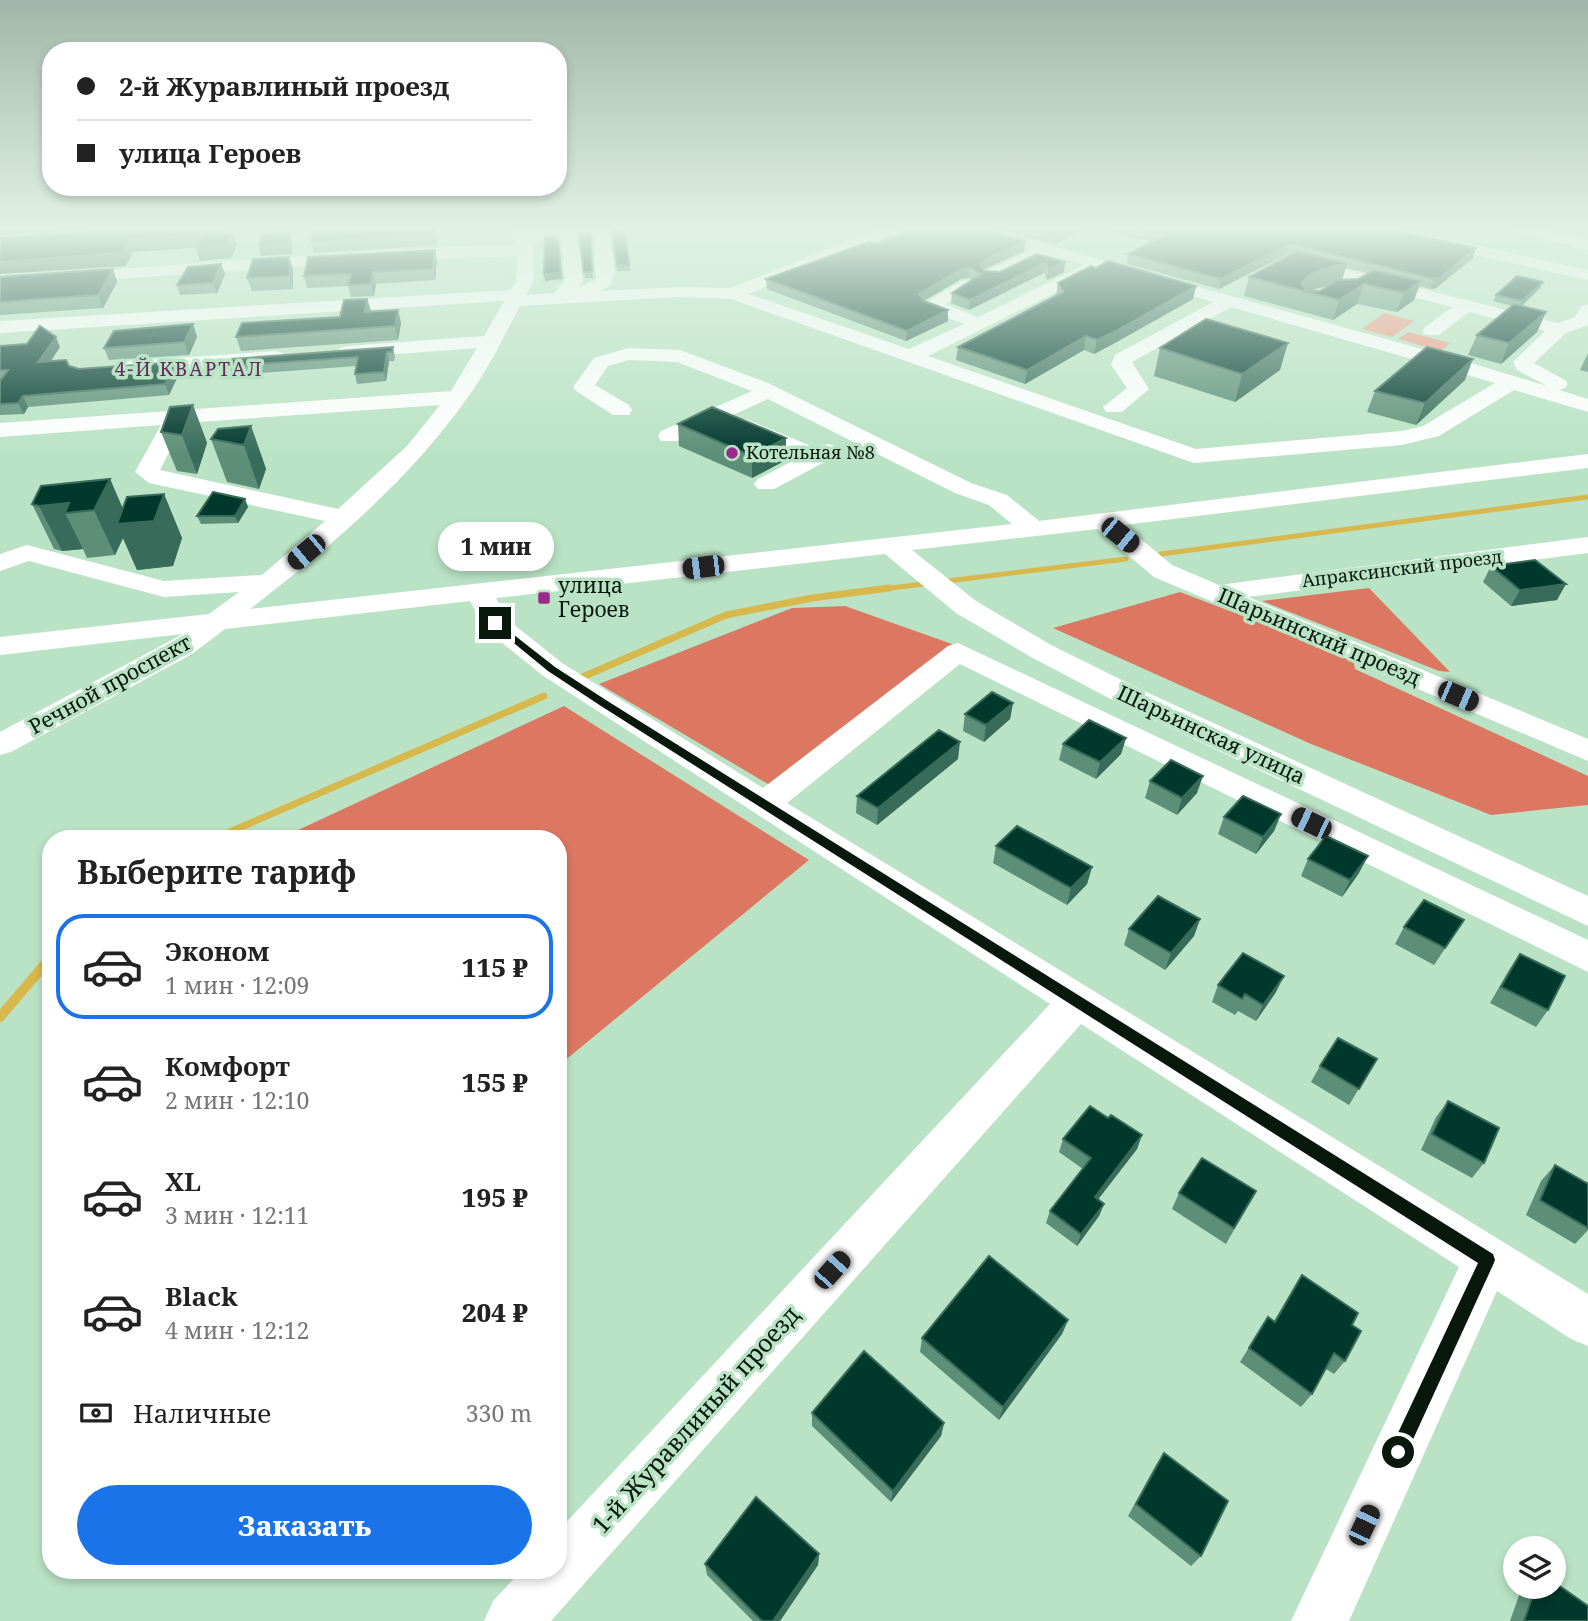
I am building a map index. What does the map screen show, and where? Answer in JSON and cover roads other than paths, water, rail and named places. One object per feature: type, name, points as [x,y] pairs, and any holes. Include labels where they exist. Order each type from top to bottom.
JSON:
[{"type":"street","points":[[0,327],[398,305]]},
{"type":"street","points":[[0,430],[457,397],[512,305]]},
{"type":"street","points":[[765,305],[1184,454],[1205,457],[1402,438],[1431,430],[1512,382]]},
{"type":"street","points":[[931,305],[980,323]]},
{"type":"street","points":[[908,356],[928,349],[1017,305]]},
{"type":"street","points":[[1114,407],[1139,389],[1121,365],[1122,359],[1214,305]]},
{"type":"street","points":[[1266,305],[1588,406]]},
{"type":"street","points":[[1460,305],[1559,329]]},
{"type":"street","points":[[1433,331],[1465,306]]},
{"type":"street","points":[[1588,310],[1582,321],[1559,329],[1523,362],[1524,366],[1588,401]]},
{"type":"street","points":[[328,353],[491,341]]},
{"type":"street","points":[[110,369],[301,355]]},
{"type":"street","points":[[621,410],[583,387],[601,362],[628,355],[680,356],[768,391],[963,488],[998,500],[1034,528]]},
{"type":"street","points":[[669,436],[768,391]]},
{"type":"street","name":"Речной проспект","points":[[0,745],[131,677],[182,648],[218,622],[345,517],[415,451],[457,397]]},
{"type":"street","points":[[718,414],[816,457]]},
{"type":"street","points":[[176,417],[148,472],[157,478],[345,517]]},
{"type":"street","points":[[766,484],[858,435]]},
{"type":"street","points":[[0,646],[480,593],[1588,461]]},
{"type":"street","name":"Шарьинский проезд","points":[[1101,520],[1163,570],[1585,747]]},
{"type":"street","name":"Шарьинская улица","points":[[890,545],[966,607],[1041,651],[1133,698],[1588,912]]},
{"type":"street","name":"Апраксинский проезд","points":[[1217,594],[1588,545]]},
{"type":"street","points":[[0,563],[27,553],[164,589],[269,582]]},
{"type":"street","points":[[480,593],[495,623],[552,669],[1076,1002],[1588,1321]]},
{"type":"street","points":[[763,805],[958,652],[1588,957]]},
{"type":"street","name":"1-й Журавлиный проезд","points":[[567,1562],[1076,1002]]},
{"type":"street","points":[[1320,1621],[1488,1260]]},
{"type":"street","name":"1-й Журавлиный проезд","points":[[513,1621],[551,1579]]},
{"type":"waterway","points":[[1161,554],[1588,497]]},
{"type":"waterway","points":[[875,590],[1126,559]]},
{"type":"waterway","points":[[580,678],[726,615],[812,598],[889,588]]},
{"type":"waterway","points":[[234,830],[544,696]]},
{"type":"waterway","points":[[0,1017],[42,968]]},
{"type":"place","name":"Котельная №8","points":[[732,453]]},
{"type":"place","name":"улица Героев","points":[[544,598]]},
{"type":"district","name":"4-Й КВАРТАЛ","points":[[189,369]]}]
